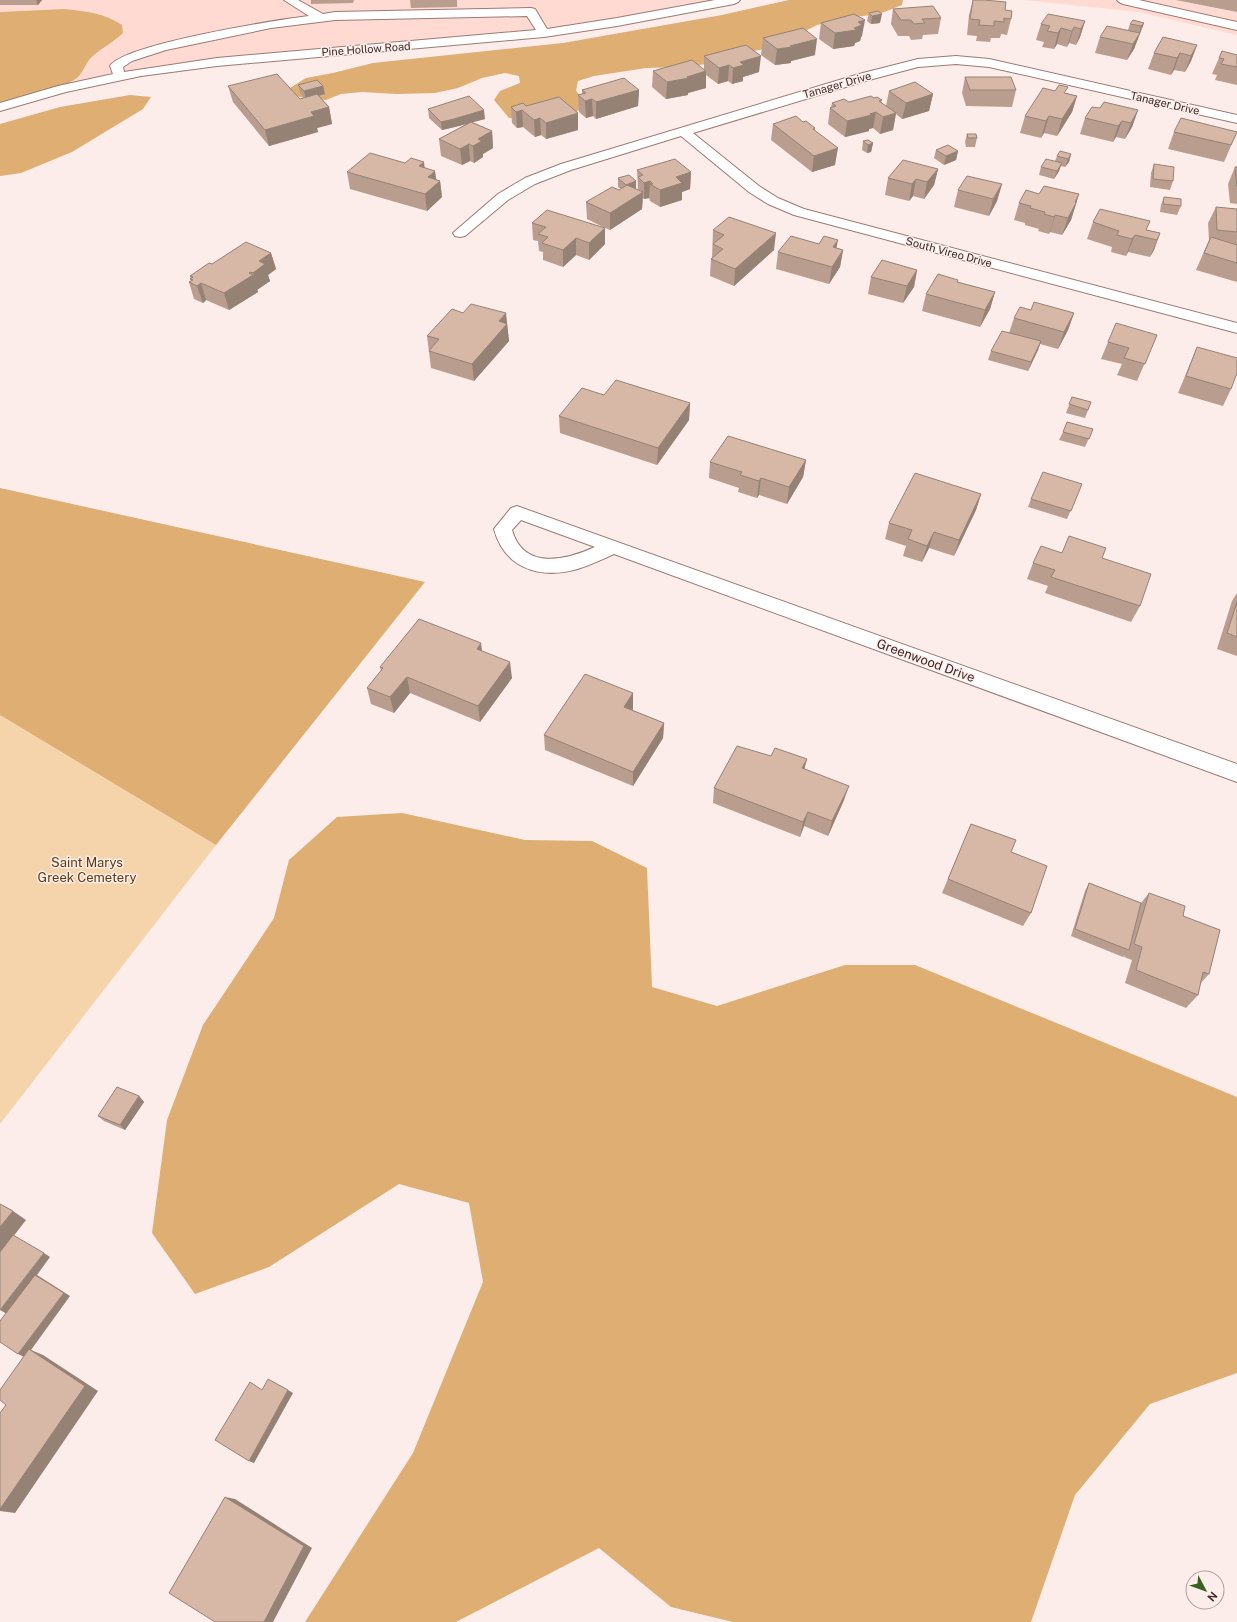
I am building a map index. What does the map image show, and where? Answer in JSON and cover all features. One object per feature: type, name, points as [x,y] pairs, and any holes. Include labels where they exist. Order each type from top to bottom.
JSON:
[{"type":"street","points":[[290,0],[321,18]]},
{"type":"street","points":[[485,13],[488,0]]},
{"type":"street","name":"Pine Hollow Road","points":[[0,107],[63,88],[120,77],[217,62],[434,44],[544,33],[617,22],[734,0]]},
{"type":"street","points":[[1123,0],[1237,26]]},
{"type":"street","points":[[120,77],[116,66],[128,58],[163,47],[271,24],[335,16],[531,12],[544,33]]},
{"type":"street","name":"Tanager Drive","points":[[460,233],[503,197],[530,181],[566,167],[864,77],[918,63],[956,60],[989,63],[1237,120]]},
{"type":"street","name":"South Vireo Drive","points":[[683,131],[754,189],[799,212],[1237,328]]},
{"type":"street","name":"Greenwood Drive","points":[[614,547],[574,563],[558,566],[539,565],[523,560],[510,551],[504,540],[503,529],[517,512],[614,547],[1237,773]]},
{"type":"shaded area","points":[[0,0],[734,0],[535,34],[217,62],[63,89],[64,9],[0,12]]},
{"type":"shaded area","points":[[789,0],[903,0],[902,5],[879,14],[846,18],[817,25],[774,47],[743,53],[716,63],[681,67],[646,68],[594,76],[578,81],[576,91],[583,99],[581,109],[568,116],[527,120],[509,118],[494,100],[500,91],[520,83],[519,76],[505,73],[482,78],[458,88],[435,93],[397,94],[362,92],[341,94],[326,100],[308,99],[292,95],[290,88],[306,78],[373,63],[563,43],[722,15]]},
{"type":"shaded area","points":[[1023,0],[1237,0],[1237,35],[1139,12]]},
{"type":"shaded area","points":[[64,9],[87,12],[109,18],[122,25],[123,33],[97,52],[87,63],[78,77],[71,82],[41,94],[0,105],[0,12]]},
{"type":"shaded area","points":[[130,95],[151,97],[143,109],[72,152],[21,173],[0,176],[0,124],[60,107]]},
{"type":"shaded area","points":[[0,488],[425,582],[216,845],[0,715]]},
{"type":"shaded area","points":[[402,813],[525,840],[592,841],[647,868],[652,987],[717,1006],[845,965],[915,965],[1237,1097],[1237,1373],[1150,1404],[1075,1495],[1031,1622],[733,1622],[671,1607],[599,1548],[456,1622],[305,1622],[413,1453],[483,1282],[469,1203],[399,1184],[269,1267],[195,1294],[152,1233],[167,1120],[203,1025],[274,918],[289,860],[337,817]]},
{"type":"green space","name":"Saint Marys Greek Cemetery","points":[[0,715],[216,845],[0,1124]]},
{"type":"building","points":[[973,0],[1006,2],[1005,10],[1012,11],[1011,19],[1004,18],[1004,22],[994,21],[994,26],[979,25],[980,20],[970,19]]},
{"type":"building","points":[[933,6],[941,18],[922,19],[925,23],[914,24],[911,20],[901,20],[893,9]]},
{"type":"building","points":[[878,11],[882,14],[872,16],[869,13]]},
{"type":"building","points":[[854,14],[865,20],[858,22],[862,25],[854,28],[857,30],[835,33],[821,23]]},
{"type":"building","points":[[1048,14],[1085,21],[1081,29],[1074,27],[1072,31],[1061,28],[1058,33],[1047,31],[1050,26],[1041,24]]},
{"type":"building","points":[[1133,20],[1144,23],[1141,26],[1130,24]]},
{"type":"building","points":[[1107,26],[1140,33],[1133,44],[1100,37]]},
{"type":"building","points":[[803,28],[817,39],[790,46],[793,47],[777,49],[763,38]]},
{"type":"building","points":[[1163,37],[1197,45],[1191,56],[1180,53],[1177,58],[1154,53]]},
{"type":"building","points":[[746,45],[761,56],[740,62],[744,65],[733,68],[729,65],[719,68],[704,56]]},
{"type":"building","points":[[1222,51],[1237,55],[1237,67],[1221,64],[1224,59],[1219,58]]},
{"type":"building","points":[[692,60],[706,71],[687,77],[689,78],[667,82],[653,71]]},
{"type":"building","points":[[277,74],[300,99],[317,94],[329,107],[311,112],[314,116],[265,130],[228,86]]},
{"type":"building","points":[[965,77],[1011,77],[1016,90],[970,90]]},
{"type":"building","points":[[624,78],[639,90],[596,102],[592,99],[585,101],[578,95],[586,93],[582,90]]},
{"type":"building","points":[[317,80],[323,86],[304,91],[298,85]]},
{"type":"building","points":[[915,82],[933,94],[906,103],[889,91]]},
{"type":"building","points":[[1059,85],[1068,87],[1064,93],[1077,96],[1062,119],[1049,116],[1046,121],[1025,116],[1043,88],[1055,91]]},
{"type":"building","points":[[469,96],[484,110],[441,122],[428,109]]},
{"type":"building","points":[[871,96],[882,100],[879,101],[896,113],[883,117],[876,112],[870,114],[872,115],[847,121],[830,108],[836,106],[832,103],[844,99],[849,102]]},
{"type":"building","points":[[559,97],[578,113],[546,123],[540,118],[534,120],[522,110],[516,112],[511,107],[523,103],[526,106]]},
{"type":"building","points":[[1104,102],[1138,110],[1131,123],[1122,121],[1118,126],[1085,118],[1092,107],[1100,108]]},
{"type":"building","points":[[796,116],[803,122],[806,121],[815,128],[813,129],[838,148],[814,156],[773,124]]},
{"type":"building","points":[[1181,118],[1237,132],[1231,145],[1174,132]]},
{"type":"building","points":[[471,122],[492,131],[478,139],[482,141],[473,146],[469,144],[460,149],[439,139]]},
{"type":"building","points":[[967,134],[976,134],[977,138],[968,138]]},
{"type":"building","points":[[868,140],[873,143],[868,145],[863,141]]},
{"type":"building","points":[[948,145],[958,151],[946,156],[936,150]]},
{"type":"building","points":[[1060,151],[1071,154],[1068,159],[1057,156]]},
{"type":"building","points":[[370,153],[405,163],[411,158],[424,162],[419,166],[435,171],[428,177],[440,181],[425,194],[347,172]]},
{"type":"building","points":[[675,159],[691,172],[676,177],[682,183],[660,190],[650,184],[653,184],[650,181],[644,183],[638,177],[643,175],[637,170]]},
{"type":"building","points":[[1046,159],[1062,163],[1057,171],[1041,167]]},
{"type":"building","points":[[903,160],[938,169],[927,182],[916,179],[912,184],[888,178]]},
{"type":"building","points":[[1154,164],[1174,167],[1173,181],[1153,179]]},
{"type":"building","points":[[1235,167],[1237,167],[1237,187]]},
{"type":"building","points":[[629,175],[636,181],[626,185],[618,178]]},
{"type":"building","points":[[967,176],[1002,184],[993,199],[958,190]]},
{"type":"building","points":[[627,185],[643,192],[610,213],[586,202],[612,187],[619,190]]},
{"type":"building","points":[[1044,186],[1079,194],[1068,218],[1055,215],[1054,217],[1044,214],[1045,212],[1019,203],[1026,190],[1039,194]]},
{"type":"building","points":[[1164,197],[1181,199],[1181,206],[1163,204]]},
{"type":"building","points":[[1216,207],[1237,209],[1237,232],[1217,230]]},
{"type":"building","points":[[1100,209],[1150,221],[1146,230],[1160,233],[1157,240],[1135,235],[1132,239],[1117,235],[1119,231],[1093,222]]},
{"type":"building","points":[[547,210],[605,228],[589,243],[576,238],[563,250],[542,243],[548,237],[538,234],[546,227],[532,223]]},
{"type":"building","points":[[729,217],[776,233],[735,269],[711,259],[723,249],[713,244],[724,235],[713,230]]},
{"type":"building","points":[[791,236],[819,244],[824,236],[838,240],[833,247],[843,250],[832,267],[778,252]]},
{"type":"building","points":[[1211,237],[1237,245],[1237,263],[1204,253]]},
{"type":"building","points":[[246,242],[271,253],[259,261],[265,264],[253,273],[249,273],[253,275],[224,293],[201,283],[197,286],[189,282],[193,280],[190,279],[193,277],[190,276],[209,263],[212,264]]},
{"type":"building","points":[[882,260],[917,270],[907,286],[871,277]]},
{"type":"building","points":[[938,274],[958,280],[957,282],[995,292],[985,310],[926,294]]},
{"type":"building","points":[[1034,302],[1074,313],[1064,332],[1014,318],[1020,307],[1031,310]]},
{"type":"building","points":[[471,304],[506,313],[499,321],[507,324],[472,364],[429,351],[439,339],[427,336],[452,309],[463,313]]},
{"type":"building","points":[[1116,323],[1157,335],[1145,364],[1124,358],[1129,348],[1108,342]]},
{"type":"building","points":[[1002,331],[1041,341],[1031,362],[991,351]]},
{"type":"building","points":[[1197,347],[1237,358],[1237,373],[1231,389],[1186,376]]},
{"type":"building","points":[[616,380],[690,403],[658,448],[559,416],[582,388],[604,395]]},
{"type":"building","points":[[1072,397],[1091,402],[1088,410],[1069,404]]},
{"type":"building","points":[[1067,422],[1093,429],[1089,439],[1063,432]]},
{"type":"building","points":[[728,436],[806,460],[789,487],[761,478],[759,481],[740,475],[742,472],[710,462]]},
{"type":"building","points":[[1043,472],[1082,484],[1071,511],[1031,499]]},
{"type":"building","points":[[915,473],[981,494],[959,540],[934,532],[927,546],[908,539],[912,530],[889,523]]},
{"type":"building","points":[[1069,536],[1106,548],[1102,558],[1151,574],[1140,606],[1051,577],[1055,570],[1033,563],[1041,546],[1062,553]]},
{"type":"building","points":[[1237,602],[1237,637],[1227,633]]},
{"type":"building","points":[[419,619],[481,643],[477,649],[510,662],[478,706],[407,677],[390,697],[367,688],[383,668],[380,667]]},
{"type":"building","points":[[585,674],[633,693],[624,707],[664,723],[633,772],[544,735]]},
{"type":"building","points":[[737,746],[771,756],[775,748],[807,759],[802,768],[849,786],[832,821],[808,812],[803,822],[714,788]]},
{"type":"building","points":[[971,824],[1016,840],[1011,852],[1047,866],[1031,913],[948,879]]},
{"type":"building","points":[[1089,883],[1141,903],[1129,950],[1075,929]]},
{"type":"building","points":[[1149,893],[1185,906],[1183,916],[1220,930],[1209,974],[1203,972],[1198,995],[1136,970],[1142,947],[1134,944]]},
{"type":"building","points":[[117,1087],[139,1096],[120,1125],[98,1116]]},
{"type":"building","points":[[0,1204],[13,1211],[0,1227]]},
{"type":"building","points":[[13,1235],[44,1253],[0,1310],[0,1252]]},
{"type":"building","points":[[35,1275],[64,1293],[18,1354],[0,1342],[0,1321]]},
{"type":"building","points":[[29,1349],[85,1386],[0,1509],[0,1413],[6,1405],[0,1400],[0,1390]]},
{"type":"building","points":[[268,1379],[288,1390],[249,1461],[215,1440],[250,1382],[262,1390]]},
{"type":"building","points":[[225,1497],[304,1546],[264,1622],[215,1622],[169,1593]]}]
